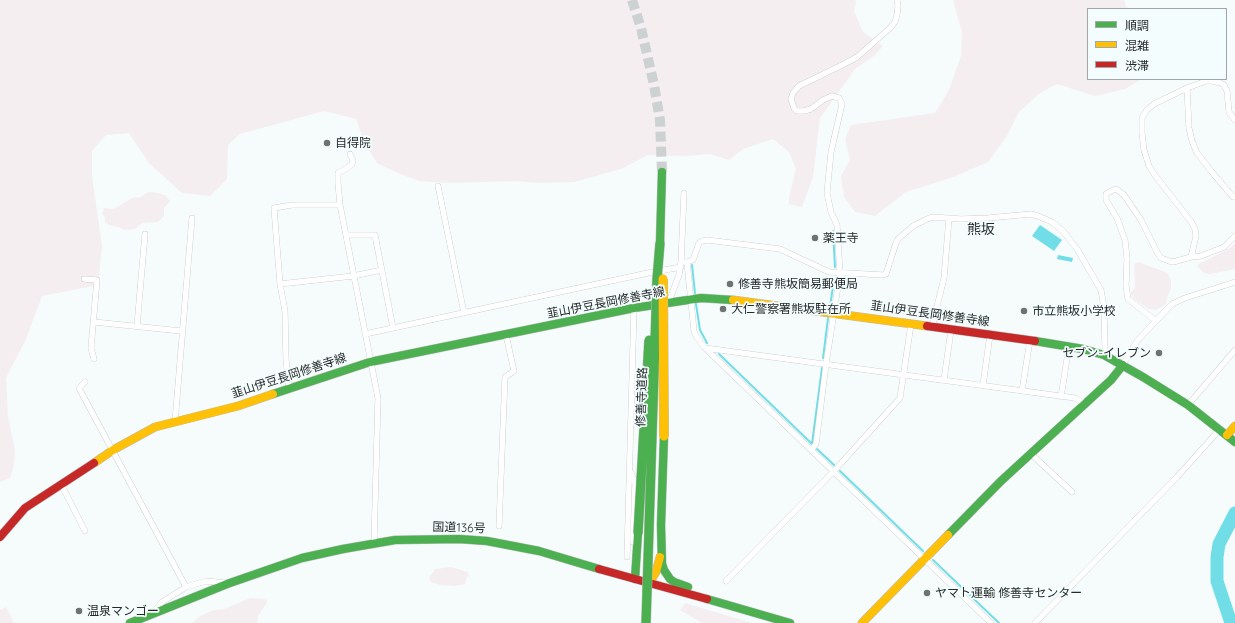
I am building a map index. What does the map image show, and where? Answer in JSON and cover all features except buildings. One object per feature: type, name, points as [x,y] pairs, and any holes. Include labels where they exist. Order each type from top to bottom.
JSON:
[{"type":"main road","name":"修善寺道路","points":[[646,623],[657,279],[660,243],[662,172]]},
{"type":"main road","points":[[660,243],[664,285],[664,436],[661,556],[664,570],[674,582],[720,596],[738,607]]},
{"type":"main road","points":[[635,579],[638,551],[643,433],[652,296],[657,279]]},
{"type":"main road","name":"韮山伊豆長岡修善寺線","points":[[0,537],[25,508],[113,450],[147,430],[238,406],[370,362],[634,308],[691,299],[715,298],[990,334],[1069,346],[1104,355],[1188,405],[1235,442]]},
{"type":"main road","points":[[862,623],[1030,453],[1111,380],[1123,365]]},
{"type":"main road","points":[[1224,432],[1235,426]]},
{"type":"main road","name":"国道136号","points":[[130,623],[154,612],[227,584],[302,558],[395,540],[459,539],[487,541],[539,551],[790,623]]},
{"type":"main road","points":[[650,583],[656,572],[661,556]]},
{"type":"street","points":[[811,450],[816,444],[833,313],[840,273],[837,225],[831,212],[827,193],[831,152],[842,104],[839,98],[832,96],[823,100],[811,109],[797,111],[794,108],[791,99],[793,93],[799,86],[857,57],[889,29],[895,22],[897,15],[898,6],[896,0]]},
{"type":"street","points":[[1191,257],[1196,236],[1195,229],[1149,166],[1144,150],[1142,125],[1145,113],[1150,107],[1187,88],[1206,81],[1221,83],[1224,85],[1227,91],[1229,112],[1235,120]]},
{"type":"street","points":[[1187,88],[1189,128],[1197,153],[1233,197],[1235,197]]},
{"type":"street","points":[[350,154],[353,160],[352,164],[338,172],[340,205],[378,398],[374,544]]},
{"type":"street","points":[[438,186],[464,313]]},
{"type":"street","points":[[1156,321],[1128,298],[1126,286],[1127,254],[1125,240],[1117,218],[1106,200],[1106,194],[1116,189],[1124,195],[1141,220],[1161,258],[1169,262],[1202,256],[1224,247],[1235,236]]},
{"type":"street","points":[[684,194],[683,264],[691,299],[694,331],[696,336],[705,348],[991,623]]},
{"type":"street","points":[[289,390],[286,359],[285,311],[280,284],[274,208],[292,205],[340,205]]},
{"type":"street","points":[[365,334],[648,273],[683,264],[693,260],[699,243],[707,240],[780,250],[824,270],[840,273],[883,275],[886,274],[896,243],[905,232],[917,223],[932,217],[988,218],[1025,214],[1038,216],[1052,222],[1063,231],[1093,276],[1102,294],[1104,307],[1104,355]]},
{"type":"street","points":[[175,422],[181,331],[192,218]]},
{"type":"street","points":[[932,327],[944,278],[949,218]]},
{"type":"street","points":[[137,326],[145,234]]},
{"type":"street","points":[[346,235],[375,235],[393,328]]},
{"type":"street","points":[[669,303],[683,264]]},
{"type":"street","points":[[280,284],[354,276],[382,270]]},
{"type":"street","points":[[84,279],[97,280],[91,352],[94,359]]},
{"type":"street","points":[[1123,365],[1136,341],[1172,304],[1235,282]]},
{"type":"street","points":[[627,557],[634,308]]},
{"type":"street","points":[[94,322],[181,331]]},
{"type":"street","points":[[726,581],[834,471],[900,398],[911,324]]},
{"type":"street","points":[[944,380],[952,330]]},
{"type":"street","points":[[499,526],[505,377],[514,371],[506,334]]},
{"type":"street","points":[[983,385],[990,334]]},
{"type":"street","points":[[1022,391],[1030,340]]},
{"type":"street","points":[[1061,396],[1069,346]]},
{"type":"street","points":[[705,348],[1075,398],[1084,403]]},
{"type":"street","points":[[1188,405],[1235,350]]},
{"type":"street","points":[[85,382],[79,388],[186,587]]},
{"type":"street","points":[[1035,623],[1177,477],[1224,432]]},
{"type":"street","points":[[1030,453],[1072,492]]},
{"type":"street","points":[[630,470],[635,483],[632,543],[638,551]]},
{"type":"street","points":[[61,484],[85,531]]},
{"type":"street","points":[[154,612],[162,602],[186,587],[206,580],[227,584]]},
{"type":"shaded area","points":[[0,0],[855,0],[854,11],[863,32],[883,46],[875,55],[855,69],[820,118],[813,177],[802,207],[789,204],[789,197],[796,169],[789,152],[773,139],[743,149],[729,160],[710,154],[686,156],[648,155],[621,169],[574,182],[539,183],[516,181],[449,183],[419,181],[377,163],[365,144],[356,119],[324,111],[240,134],[228,145],[227,179],[210,196],[182,193],[149,163],[129,133],[106,135],[92,151],[92,176],[102,246],[98,285],[42,296],[26,339],[6,378],[8,417],[15,450],[14,465],[10,478],[0,482]]},
{"type":"shaded area","points":[[953,0],[1124,0],[1126,7],[1128,8],[1087,8],[1087,80],[1140,80],[1125,89],[1095,96],[1057,84],[1040,93],[1019,112],[1007,136],[988,162],[953,177],[906,192],[875,216],[855,212],[844,197],[841,176],[850,160],[845,139],[851,125],[935,113],[949,90],[961,56],[962,32]]},
{"type":"shaded area","points":[[152,192],[165,195],[170,201],[164,208],[164,216],[158,222],[142,223],[135,229],[125,230],[109,225],[105,222],[105,217],[102,214],[104,208],[114,209],[132,198],[141,197],[146,193]]},
{"type":"shaded area","points":[[1235,243],[1235,269],[1210,274],[1204,273],[1197,265],[1230,248]]},
{"type":"shaded area","points":[[1138,262],[1165,272],[1171,280],[1171,289],[1167,297],[1166,304],[1156,310],[1148,309],[1133,298],[1131,293],[1135,287],[1134,264]]},
{"type":"shaded area","points":[[451,567],[468,572],[469,576],[466,578],[465,584],[455,586],[440,585],[431,582],[429,578],[435,569]]},
{"type":"shaded area","points":[[250,598],[264,599],[268,601],[258,616],[257,623],[192,623],[200,616],[214,610],[224,609]]},
{"type":"shaded area","points":[[685,603],[752,623],[702,623],[680,610]]},
{"type":"shaded area","points":[[6,607],[14,623],[0,623],[0,610]]},
{"type":"water","points":[[1040,225],[1062,240],[1054,251],[1032,236]]},
{"type":"water","points":[[1058,255],[1073,258],[1072,262],[1057,259]]},
{"type":"waterway","points":[[833,231],[835,267]]},
{"type":"waterway","points":[[692,265],[695,293]]},
{"type":"waterway","points":[[830,307],[834,279]]},
{"type":"waterway","points":[[696,304],[700,330],[707,343]]},
{"type":"waterway","points":[[823,358],[828,318]]},
{"type":"waterway","points":[[719,354],[812,444]]},
{"type":"waterway","points":[[812,444],[822,368]]},
{"type":"waterway","points":[[817,449],[834,465]]},
{"type":"waterway","points":[[840,471],[923,551]]},
{"type":"waterway","points":[[1231,623],[1217,581],[1217,557],[1219,544],[1235,513]]},
{"type":"waterway","points":[[933,560],[999,623]]},
{"type":"tunnel","points":[[632,0],[641,28],[654,85],[660,120],[662,172]]},
{"type":"traffic: fast","points":[[660,243],[662,172]]},
{"type":"traffic: fast","points":[[646,623],[657,279],[660,243]]},
{"type":"traffic: fast","points":[[273,394],[370,362],[634,308],[701,298],[733,300]]},
{"type":"traffic: fast","points":[[638,533],[649,340]]},
{"type":"traffic: fast","points":[[1035,341],[1083,349],[1104,355],[1188,405],[1235,442]]},
{"type":"traffic: fast","points":[[948,535],[1001,481],[1111,380],[1123,365]]},
{"type":"traffic: fast","points":[[664,436],[661,525],[662,564],[670,579],[688,587]]},
{"type":"traffic: fast","points":[[635,579],[638,533]]},
{"type":"traffic: fast","points":[[130,623],[227,584],[302,558],[395,540],[459,539],[487,541],[539,551],[599,569]]},
{"type":"traffic: fast","points":[[707,599],[790,623]]},
{"type":"traffic: slow","points":[[663,279],[664,436]]},
{"type":"traffic: slow","points":[[733,300],[927,326]]},
{"type":"traffic: slow","points":[[94,463],[113,450],[155,427],[238,406],[273,394]]},
{"type":"traffic: slow","points":[[1227,435],[1235,426]]},
{"type":"traffic: slow","points":[[862,623],[948,535]]},
{"type":"traffic: slow","points":[[649,583],[656,572],[660,557]]},
{"type":"traffic: jam","points":[[927,326],[1035,341]]},
{"type":"traffic: jam","points":[[0,537],[25,508],[94,463]]},
{"type":"traffic: jam","points":[[599,569],[707,599]]},
{"type":"place","name":"自得院","points":[[327,143]]},
{"type":"place","name":"薬王寺","points":[[815,238]]},
{"type":"place","name":"修善寺熊坂簡易郵便局","points":[[730,284]]},
{"type":"place","name":"大仁警察署熊坂駐在所","points":[[723,309]]},
{"type":"place","name":"市立熊坂小学校","points":[[1024,311]]},
{"type":"place","name":"セブン-イレブン","points":[[1159,353]]},
{"type":"place","name":"ヤマト運輸 修善寺センター","points":[[927,593]]},
{"type":"place","name":"温泉マンゴー","points":[[79,611]]},
{"type":"district","name":"熊坂","points":[[981,230]]}]
